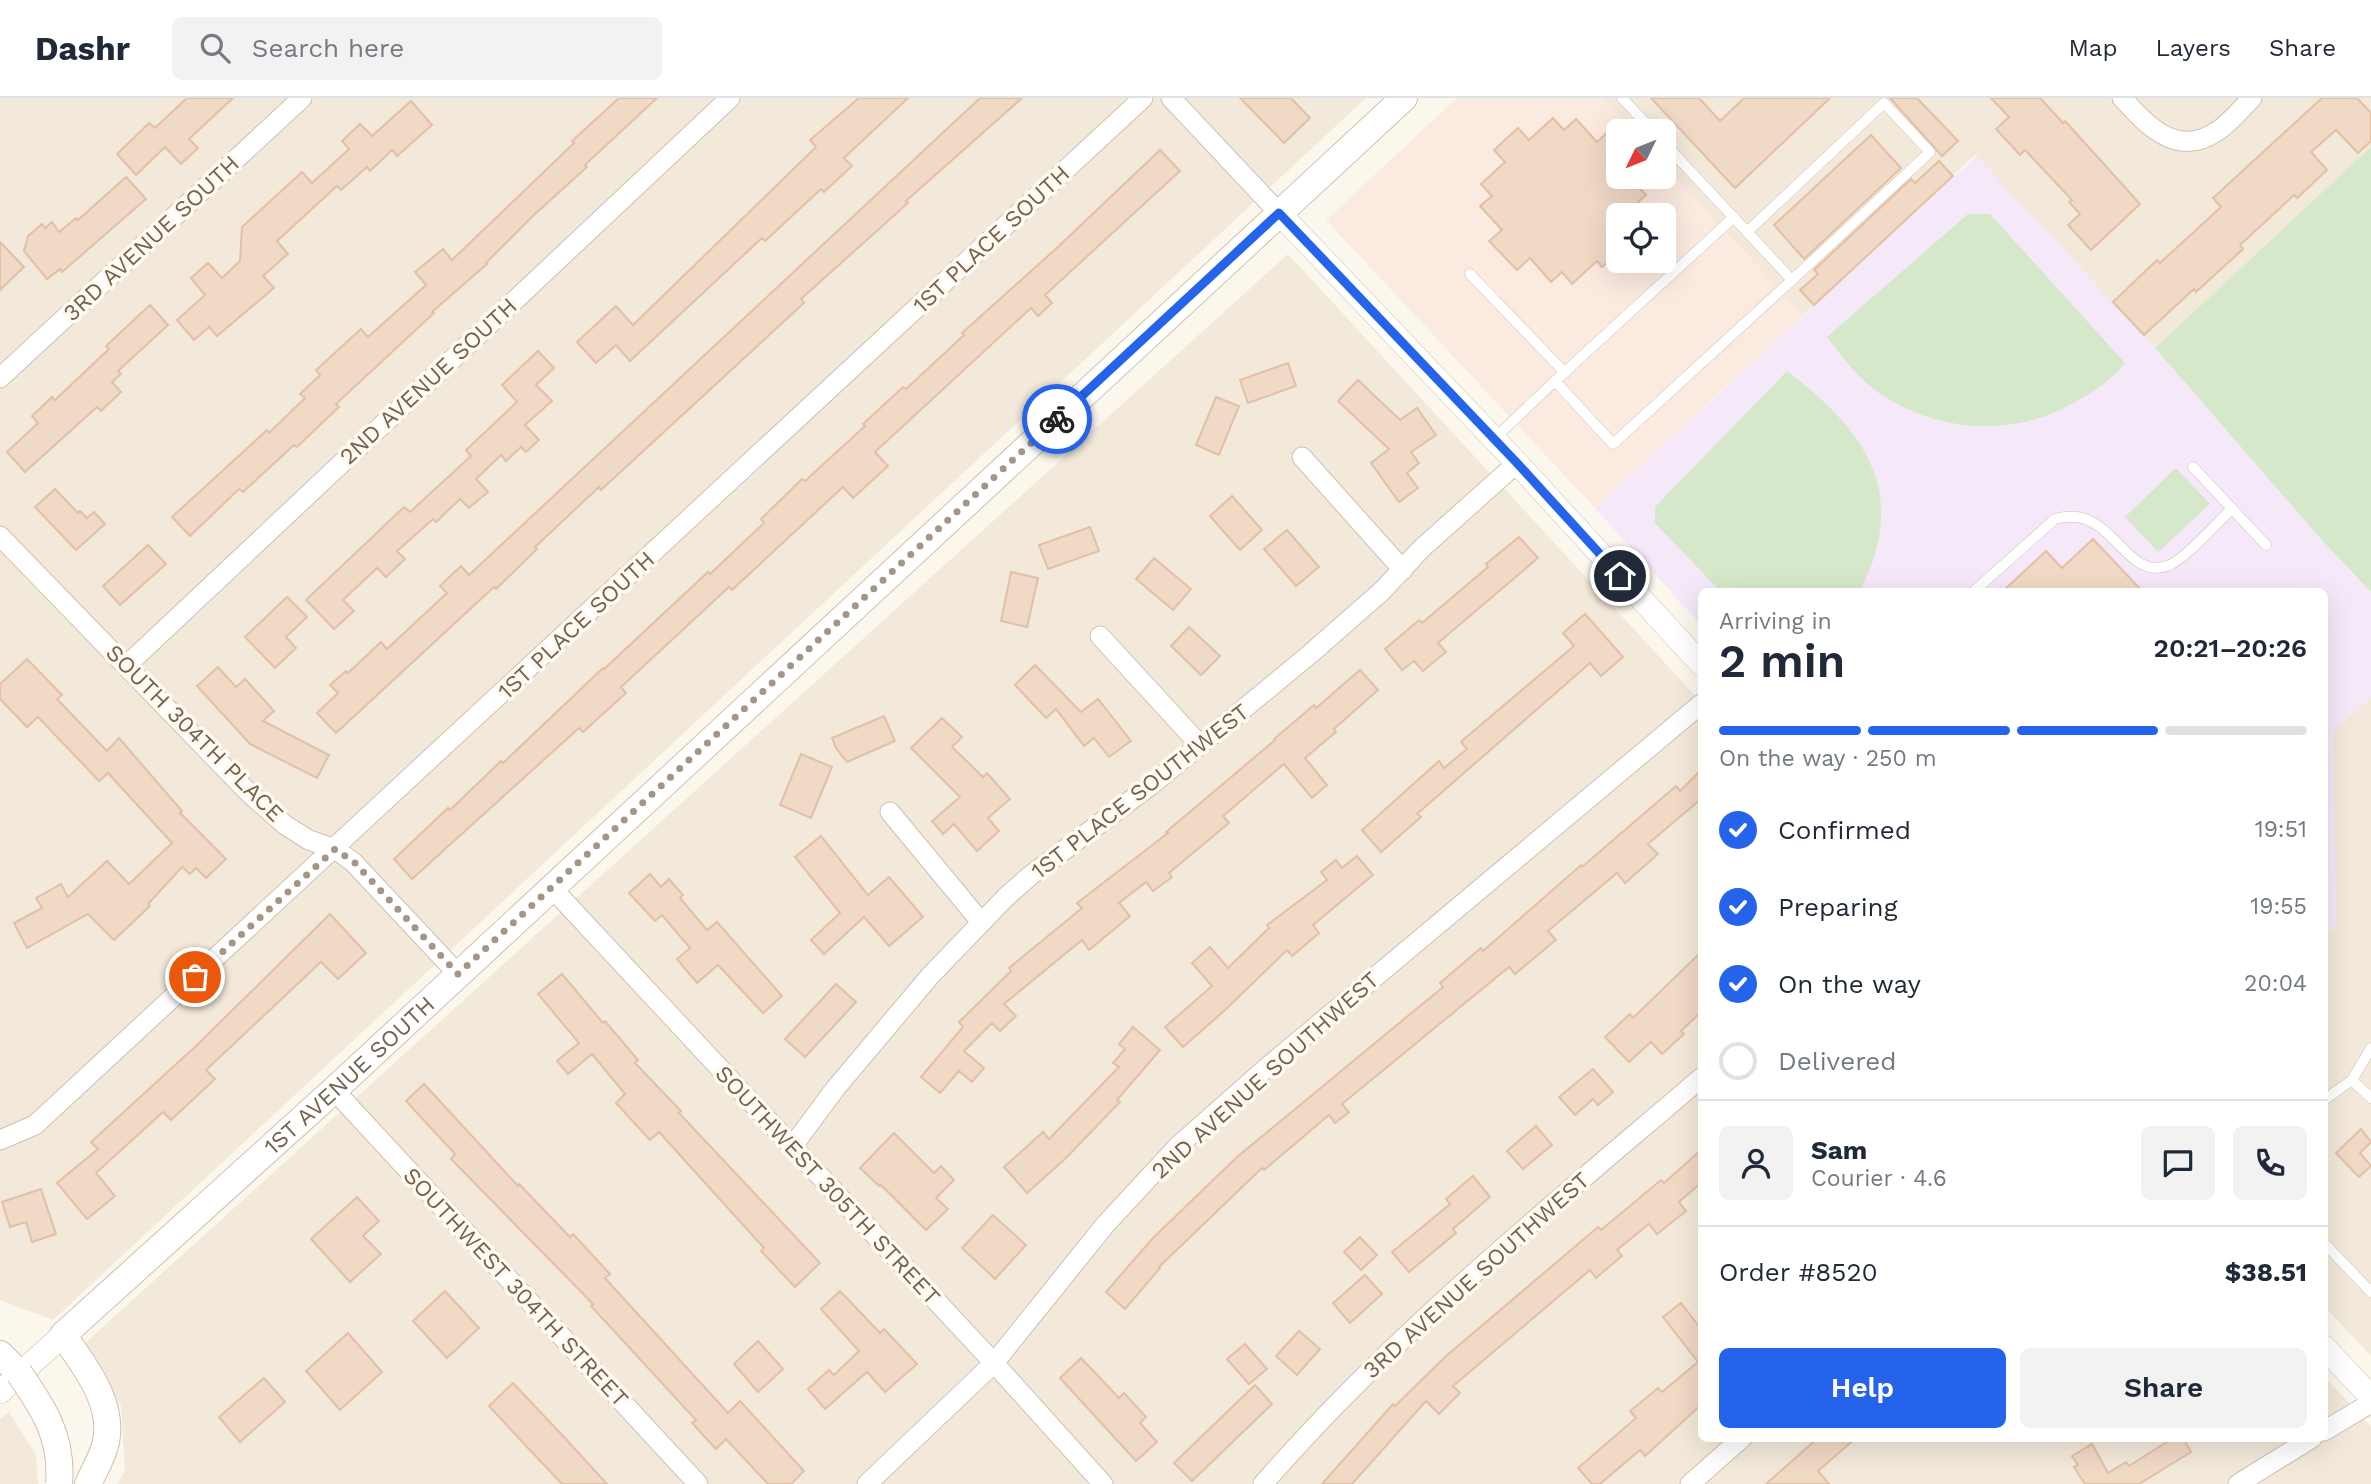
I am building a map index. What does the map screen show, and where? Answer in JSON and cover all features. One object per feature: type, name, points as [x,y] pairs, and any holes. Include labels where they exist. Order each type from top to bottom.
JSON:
[{"type":"main road","name":"1ST AVENUE SOUTH","points":[[63,1335],[334,1090],[1404,98]]},
{"type":"main road","points":[[63,1335],[92,1377],[106,1412],[108,1430],[104,1449],[88,1484]]},
{"type":"main road","points":[[0,1354],[19,1373],[35,1396],[57,1442],[59,1484]]},
{"type":"street","name":"3RD AVENUE SOUTH","points":[[0,378],[302,98]]},
{"type":"street","name":"2ND AVENUE SOUTH","points":[[127,664],[730,98]]},
{"type":"street","name":"1ST PLACE SOUTH","points":[[0,1140],[34,1125],[1143,98]]},
{"type":"street","points":[[1171,98],[1517,463],[1698,661]]},
{"type":"street","points":[[2122,98],[2150,128],[2176,141],[2216,132],[2252,98]]},
{"type":"street","points":[[1302,457],[1402,570]]},
{"type":"street","name":"1ST PLACE SOUTHWEST","points":[[792,1147],[894,1018],[981,922],[1031,876],[1200,746],[1359,612],[1421,549],[1517,463]]},
{"type":"street","name":"SOUTH 304TH PLACE","points":[[0,536],[127,664],[249,793],[285,825],[309,840],[335,849],[354,862],[458,974]]},
{"type":"street","points":[[1100,636],[1200,746]]},
{"type":"street","name":"2ND AVENUE SOUTHWEST","points":[[867,1484],[994,1363],[1105,1225],[1179,1145],[1274,1061],[1698,707]]},
{"type":"street","points":[[890,812],[981,922]]},
{"type":"street","name":"SOUTHWEST 305TH STREET","points":[[551,887],[994,1363],[1103,1484]]},
{"type":"street","name":"3RD AVENUE SOUTHWEST","points":[[1263,1484],[1301,1440],[1375,1364],[1457,1287],[1698,1081]]},
{"type":"street","name":"SOUTHWEST 304TH STREET","points":[[334,1090],[698,1484]]},
{"type":"street","name":"1ST AVENUE SOUTH","points":[[0,1392],[63,1335]]},
{"type":"street","points":[[2328,1351],[2371,1397]]},
{"type":"street","points":[[2328,1429],[2371,1403]]},
{"type":"street","points":[[1690,1484],[1737,1442]]},
{"type":"street","points":[[2238,1484],[2306,1442]]},
{"type":"lane","points":[[1622,98],[1642,119]]},
{"type":"lane","points":[[1555,382],[1613,444],[1930,152],[1884,103],[1747,232]]},
{"type":"lane","points":[[1676,156],[1792,280]]},
{"type":"lane","points":[[1493,440],[1734,217]]},
{"type":"lane","points":[[1470,274],[1565,373]]},
{"type":"lane","points":[[2193,467],[2266,545]]},
{"type":"lane","points":[[1977,588],[2055,519],[2072,516],[2090,520],[2107,531],[2139,563],[2158,568],[2176,561],[2232,509]]},
{"type":"lane","points":[[2328,1097],[2351,1080],[2371,1048]]},
{"type":"lane","points":[[2351,1080],[2371,1098]]},
{"type":"lane","points":[[2328,1247],[2371,1292]]},
{"type":"shaded area","points":[[0,98],[1366,98],[53,1320],[0,1300]]},
{"type":"shaded area","points":[[1457,98],[1601,98],[1621,119],[1606,119],[1606,189],[1676,189],[1676,179],[1803,315],[1595,508],[1326,220]]},
{"type":"shaded area","points":[[1601,98],[2371,98],[2371,172],[2303,211],[2155,348],[1975,155],[1803,315],[1676,179],[1676,119],[1621,119]]},
{"type":"shaded area","points":[[1977,156],[2155,348],[2320,538],[2371,592],[2371,697],[2333,732],[2336,926],[2328,933],[2328,588],[1698,588],[1698,622],[1595,508]]},
{"type":"shaded area","points":[[1288,254],[1698,699],[1698,1442],[2328,1442],[2328,1380],[2371,1427],[2371,1484],[117,1484],[125,1471],[121,1406],[85,1343]]},
{"type":"shaded area","points":[[2371,697],[2371,1356],[2328,1310],[2328,933],[2336,926],[2333,732]]},
{"type":"shaded area","points":[[9,1412],[36,1455],[38,1484],[0,1484],[0,1419]]},
{"type":"green space","points":[[2371,147],[2371,592],[2320,538],[2155,348]]},
{"type":"green space","points":[[1968,214],[1990,214],[2125,363],[2100,387],[2070,405],[2023,422],[1999,426],[1951,423],[1927,417],[1882,395],[1866,383],[1827,337]]},
{"type":"green space","points":[[1787,371],[1839,417],[1858,441],[1872,467],[1880,494],[1881,524],[1874,556],[1861,588],[1717,588],[1655,523],[1655,507]]},
{"type":"green space","points":[[2176,468],[2210,504],[2158,552],[2125,517]]},
{"type":"building","points":[[187,98],[233,98],[189,139],[198,148],[181,164],[165,147],[136,175],[117,154],[149,123],[155,128]]},
{"type":"building","points":[[619,98],[657,98],[585,165],[587,167],[535,214],[487,264],[432,312],[434,313],[336,404],[339,407],[297,447],[294,445],[243,492],[239,489],[190,536],[172,517],[305,398],[300,394],[320,375],[316,370],[361,329],[368,337],[426,285],[415,272],[443,249],[452,260]]},
{"type":"building","points":[[859,98],[908,98],[844,158],[852,166],[824,192],[821,189],[765,241],[762,238],[630,361],[616,345],[596,363],[577,342],[616,306],[633,325],[816,147],[810,140]]},
{"type":"building","points":[[980,98],[1022,98],[906,201],[908,203],[801,299],[804,303],[601,490],[599,487],[535,547],[537,549],[496,589],[494,587],[336,733],[317,713],[338,693],[330,685],[346,671],[348,673],[381,642],[387,649],[447,593],[440,586],[461,566],[469,575]]},
{"type":"building","points":[[1240,98],[1291,98],[1310,118],[1284,143]]},
{"type":"building","points":[[1651,98],[1699,98],[1720,121],[1744,98],[1830,98],[1735,188],[1676,125],[1676,119],[1671,119]]},
{"type":"building","points":[[1890,98],[1917,98],[1958,141],[1942,156]]},
{"type":"building","points":[[1991,98],[2040,98],[2063,123],[2065,121],[2140,204],[2091,250],[2068,225],[2080,214],[2069,202],[2072,200],[2025,150],[2020,155],[1996,129],[2009,117]]},
{"type":"building","points":[[2322,98],[2357,98],[2371,113],[2371,141],[2358,153],[2336,130],[2311,152],[2327,170],[2297,198],[2294,195],[2240,245],[2243,249],[2144,335],[2113,302],[2157,260],[2160,263],[2221,207],[2213,198]]},
{"type":"building","points":[[411,101],[432,125],[397,156],[392,150],[370,171],[367,167],[341,190],[337,186],[277,241],[288,254],[263,276],[274,288],[217,336],[209,327],[194,340],[177,320],[205,295],[191,278],[208,263],[222,278],[240,261],[242,227],[302,172],[312,183],[349,149],[342,141],[360,124],[372,136]]},
{"type":"building","points":[[1553,118],[1564,130],[1576,119],[1597,142],[1606,134],[1606,189],[1640,189],[1646,195],[1639,203],[1606,203],[1606,263],[1602,267],[1597,261],[1572,284],[1562,272],[1551,282],[1530,258],[1517,270],[1489,241],[1502,230],[1480,206],[1492,196],[1481,184],[1505,162],[1494,150],[1518,128],[1529,140]]},
{"type":"building","points":[[1871,135],[1901,168],[1804,259],[1774,225]]},
{"type":"building","points":[[1160,150],[1180,171],[1045,295],[1052,303],[1038,316],[1031,308],[875,452],[888,466],[853,498],[843,487],[732,590],[729,587],[621,687],[626,693],[583,732],[579,728],[412,879],[394,859],[501,761],[503,763],[708,572],[710,574],[764,523],[761,519],[802,479],[805,481],[903,387],[906,389],[964,335],[962,333]]},
{"type":"building","points":[[1939,161],[1953,176],[1814,305],[1800,290],[1818,274],[1814,270],[1911,179],[1915,183]]},
{"type":"building","points":[[126,177],[146,199],[62,272],[60,269],[47,279],[24,251],[28,236],[42,224],[45,228],[52,222],[59,232],[76,218],[78,220]]},
{"type":"building","points":[[0,242],[24,267],[0,290]]},
{"type":"building","points":[[150,305],[168,325],[118,371],[121,374],[112,382],[121,392],[101,411],[97,407],[25,472],[7,452],[38,423],[32,416],[52,397],[55,400],[109,349],[106,346]]},
{"type":"building","points":[[538,351],[554,368],[536,385],[552,401],[525,425],[539,440],[526,452],[521,447],[506,461],[501,455],[476,479],[488,492],[469,508],[460,499],[436,522],[433,519],[397,551],[405,559],[386,577],[377,568],[343,600],[354,611],[334,629],[306,600],[404,507],[410,512],[471,456],[466,450],[517,402],[502,385]]},
{"type":"building","points":[[1288,363],[1296,386],[1248,403],[1240,380]]},
{"type":"building","points":[[1358,380],[1400,420],[1417,408],[1436,435],[1411,452],[1419,463],[1407,473],[1418,488],[1399,502],[1371,463],[1389,449],[1338,401]]},
{"type":"building","points":[[1216,397],[1239,406],[1219,455],[1196,445]]},
{"type":"building","points":[[55,489],[78,513],[80,511],[87,518],[94,512],[105,524],[76,550],[35,507]]},
{"type":"building","points":[[1232,496],[1262,530],[1240,550],[1210,516]]},
{"type":"building","points":[[1090,527],[1099,551],[1048,569],[1039,545]]},
{"type":"building","points":[[1287,530],[1319,567],[1296,586],[1264,549]]},
{"type":"building","points":[[1519,537],[1538,558],[1438,643],[1446,652],[1423,671],[1414,661],[1402,670],[1385,649],[1419,620],[1422,623]]},
{"type":"building","points":[[2093,539],[2139,588],[2006,588],[2046,551],[2062,568]]},
{"type":"building","points":[[148,545],[166,564],[120,605],[103,586]]},
{"type":"building","points":[[1154,558],[1191,589],[1173,610],[1136,579]]},
{"type":"building","points":[[1011,572],[1038,578],[1027,627],[1001,621]]},
{"type":"building","points":[[287,597],[307,617],[286,637],[296,648],[275,668],[245,637]]},
{"type":"building","points":[[1585,614],[1623,657],[1601,676],[1590,663],[1417,814],[1421,817],[1381,852],[1362,830],[1439,761],[1444,768],[1467,749],[1461,742],[1464,739],[1574,646],[1563,633]]},
{"type":"building","points":[[1189,627],[1220,656],[1201,675],[1171,646]]},
{"type":"building","points":[[27,659],[62,695],[57,699],[107,751],[119,738],[182,811],[180,813],[226,859],[206,878],[196,868],[190,874],[182,867],[148,904],[150,906],[114,940],[88,914],[27,948],[14,923],[42,908],[36,898],[61,884],[68,897],[107,861],[129,884],[172,843],[108,773],[99,781],[38,717],[27,727],[0,699],[0,684]]},
{"type":"building","points":[[1035,665],[1081,712],[1098,699],[1131,741],[1109,757],[1094,738],[1084,746],[1056,709],[1046,718],[1015,685]]},
{"type":"building","points":[[218,667],[236,687],[245,679],[274,711],[263,721],[329,755],[317,778],[250,744],[197,686]]},
{"type":"building","points":[[1360,670],[1378,690],[1334,729],[1336,732],[1305,758],[1327,785],[1312,798],[1284,764],[1223,816],[1229,823],[1169,873],[1172,877],[1153,891],[1146,882],[1119,903],[1130,916],[1089,950],[1082,940],[1004,1004],[1016,1016],[1000,1031],[992,1023],[964,1051],[984,1068],[972,1082],[959,1071],[940,1093],[921,1077],[963,1027],[959,1022],[1011,971],[1009,968],[1082,908],[1077,903],[1168,833],[1166,832],[1314,705],[1316,708]]},
{"type":"building","points":[[884,716],[895,741],[847,762],[832,738]]},
{"type":"building","points":[[942,718],[962,737],[952,747],[983,777],[987,773],[1010,799],[988,818],[999,831],[977,851],[954,824],[943,834],[932,821],[960,797],[911,748]]},
{"type":"building","points":[[801,754],[832,767],[811,818],[780,805]]},
{"type":"building","points":[[1698,773],[1698,802],[1648,844],[1658,854],[1625,883],[1617,873],[1548,931],[1556,940],[1515,974],[1509,967],[1342,1104],[1349,1112],[1335,1123],[1329,1115],[1264,1170],[1262,1168],[1159,1267],[1125,1309],[1106,1292],[1152,1239],[1237,1157],[1443,987],[1440,983],[1481,948],[1483,951],[1676,786],[1680,791]]},
{"type":"building","points":[[821,836],[868,895],[889,877],[923,917],[889,946],[864,917],[824,954],[811,940],[840,913],[795,857]]},
{"type":"building","points":[[1357,856],[1373,875],[1313,925],[1319,933],[1292,956],[1287,950],[1183,1047],[1165,1027],[1212,986],[1192,963],[1210,947],[1228,968],[1269,928],[1267,925],[1327,880],[1321,872],[1336,860],[1342,868]]},
{"type":"building","points":[[650,874],[661,887],[669,879],[683,895],[680,898],[707,930],[717,922],[782,996],[763,1013],[718,965],[697,983],[677,959],[690,948],[662,915],[655,921],[629,893]]},
{"type":"building","points":[[330,914],[366,953],[338,979],[321,962],[206,1070],[215,1079],[171,1120],[163,1112],[96,1173],[115,1196],[87,1219],[57,1183],[98,1149],[91,1142],[197,1045]]},
{"type":"building","points":[[1698,955],[1698,1015],[1681,1031],[1684,1034],[1662,1054],[1651,1042],[1629,1062],[1605,1037],[1630,1014],[1633,1018]]},
{"type":"building","points":[[562,974],[638,1060],[635,1063],[681,1111],[679,1113],[820,1263],[795,1287],[761,1251],[764,1248],[659,1132],[650,1140],[616,1103],[625,1094],[592,1054],[568,1074],[557,1061],[579,1043],[538,994]]},
{"type":"building","points":[[836,984],[856,1002],[805,1057],[785,1039]]},
{"type":"building","points":[[1133,1027],[1160,1050],[1117,1100],[1120,1102],[1066,1158],[1027,1193],[1004,1167],[1043,1132],[1049,1139],[1119,1067],[1113,1063],[1125,1049],[1119,1044]]},
{"type":"building","points":[[1593,1069],[1613,1092],[1598,1105],[1593,1099],[1575,1115],[1559,1097]]},
{"type":"building","points":[[424,1084],[518,1186],[519,1184],[570,1237],[573,1234],[610,1274],[605,1278],[728,1413],[740,1401],[804,1471],[791,1484],[768,1484],[726,1439],[716,1449],[692,1423],[696,1420],[591,1306],[593,1304],[451,1159],[455,1154],[406,1101]]},
{"type":"building","points":[[1536,1126],[1552,1145],[1523,1169],[1507,1151]]},
{"type":"building","points":[[2361,1129],[2371,1142],[2360,1153],[2371,1166],[2359,1177],[2336,1153]]},
{"type":"building","points":[[894,1133],[934,1173],[941,1166],[954,1180],[936,1198],[948,1209],[926,1230],[860,1168]]},
{"type":"building","points":[[1698,1153],[1698,1186],[1679,1202],[1686,1211],[1657,1234],[1649,1224],[1617,1250],[1622,1256],[1596,1278],[1590,1270],[1453,1386],[1460,1393],[1439,1414],[1426,1401],[1352,1484],[1322,1484],[1393,1404],[1395,1406],[1445,1357],[1598,1227],[1601,1230],[1661,1180],[1664,1183]]},
{"type":"building","points":[[1473,1176],[1490,1197],[1453,1229],[1456,1233],[1409,1272],[1392,1252],[1450,1204],[1446,1199]]},
{"type":"building","points":[[41,1189],[56,1234],[32,1242],[26,1222],[10,1227],[2,1202]]},
{"type":"building","points":[[357,1197],[379,1221],[363,1236],[381,1254],[350,1282],[311,1239]]},
{"type":"building","points":[[993,1215],[1026,1245],[995,1279],[962,1248]]},
{"type":"building","points":[[1360,1237],[1377,1255],[1361,1270],[1344,1252]]},
{"type":"building","points":[[1365,1275],[1382,1294],[1350,1323],[1333,1303]]},
{"type":"building","points":[[445,1291],[479,1328],[447,1358],[413,1321]]},
{"type":"building","points":[[840,1291],[880,1333],[884,1329],[917,1364],[885,1392],[867,1372],[825,1409],[808,1389],[829,1370],[834,1375],[859,1351],[821,1309]]},
{"type":"building","points":[[1681,1303],[1698,1325],[1698,1362],[1663,1317]]},
{"type":"building","points":[[1299,1331],[1320,1349],[1297,1375],[1276,1356]]},
{"type":"building","points":[[348,1333],[382,1372],[340,1410],[306,1371]]},
{"type":"building","points":[[758,1341],[783,1369],[758,1392],[734,1364]]},
{"type":"building","points":[[1245,1344],[1267,1369],[1249,1384],[1227,1359]]},
{"type":"building","points":[[1081,1358],[1119,1398],[1124,1393],[1146,1417],[1140,1423],[1157,1442],[1136,1461],[1060,1378]]},
{"type":"building","points":[[1698,1362],[1698,1408],[1645,1456],[1640,1450],[1600,1484],[1592,1484],[1578,1468],[1636,1418],[1630,1411],[1658,1388],[1662,1392]]},
{"type":"building","points":[[264,1378],[285,1402],[240,1442],[219,1417]]},
{"type":"building","points":[[513,1383],[607,1484],[562,1484],[528,1448],[489,1406]]},
{"type":"building","points":[[1255,1385],[1272,1404],[1192,1481],[1174,1463]]},
{"type":"building","points":[[1813,1442],[1851,1442],[1818,1471],[1829,1484],[1766,1484]]},
{"type":"building","points":[[2167,1442],[2185,1442],[2191,1452],[2139,1484],[2085,1484],[2074,1467],[2078,1465],[2072,1456],[2092,1444],[2108,1473],[2126,1462],[2129,1466]]},
{"type":"way so far","points":[[195,977],[335,849],[354,862],[458,974],[1057,419]]},
{"type":"route","points":[[1057,419],[1279,213],[1517,463],[1620,576]]}]
